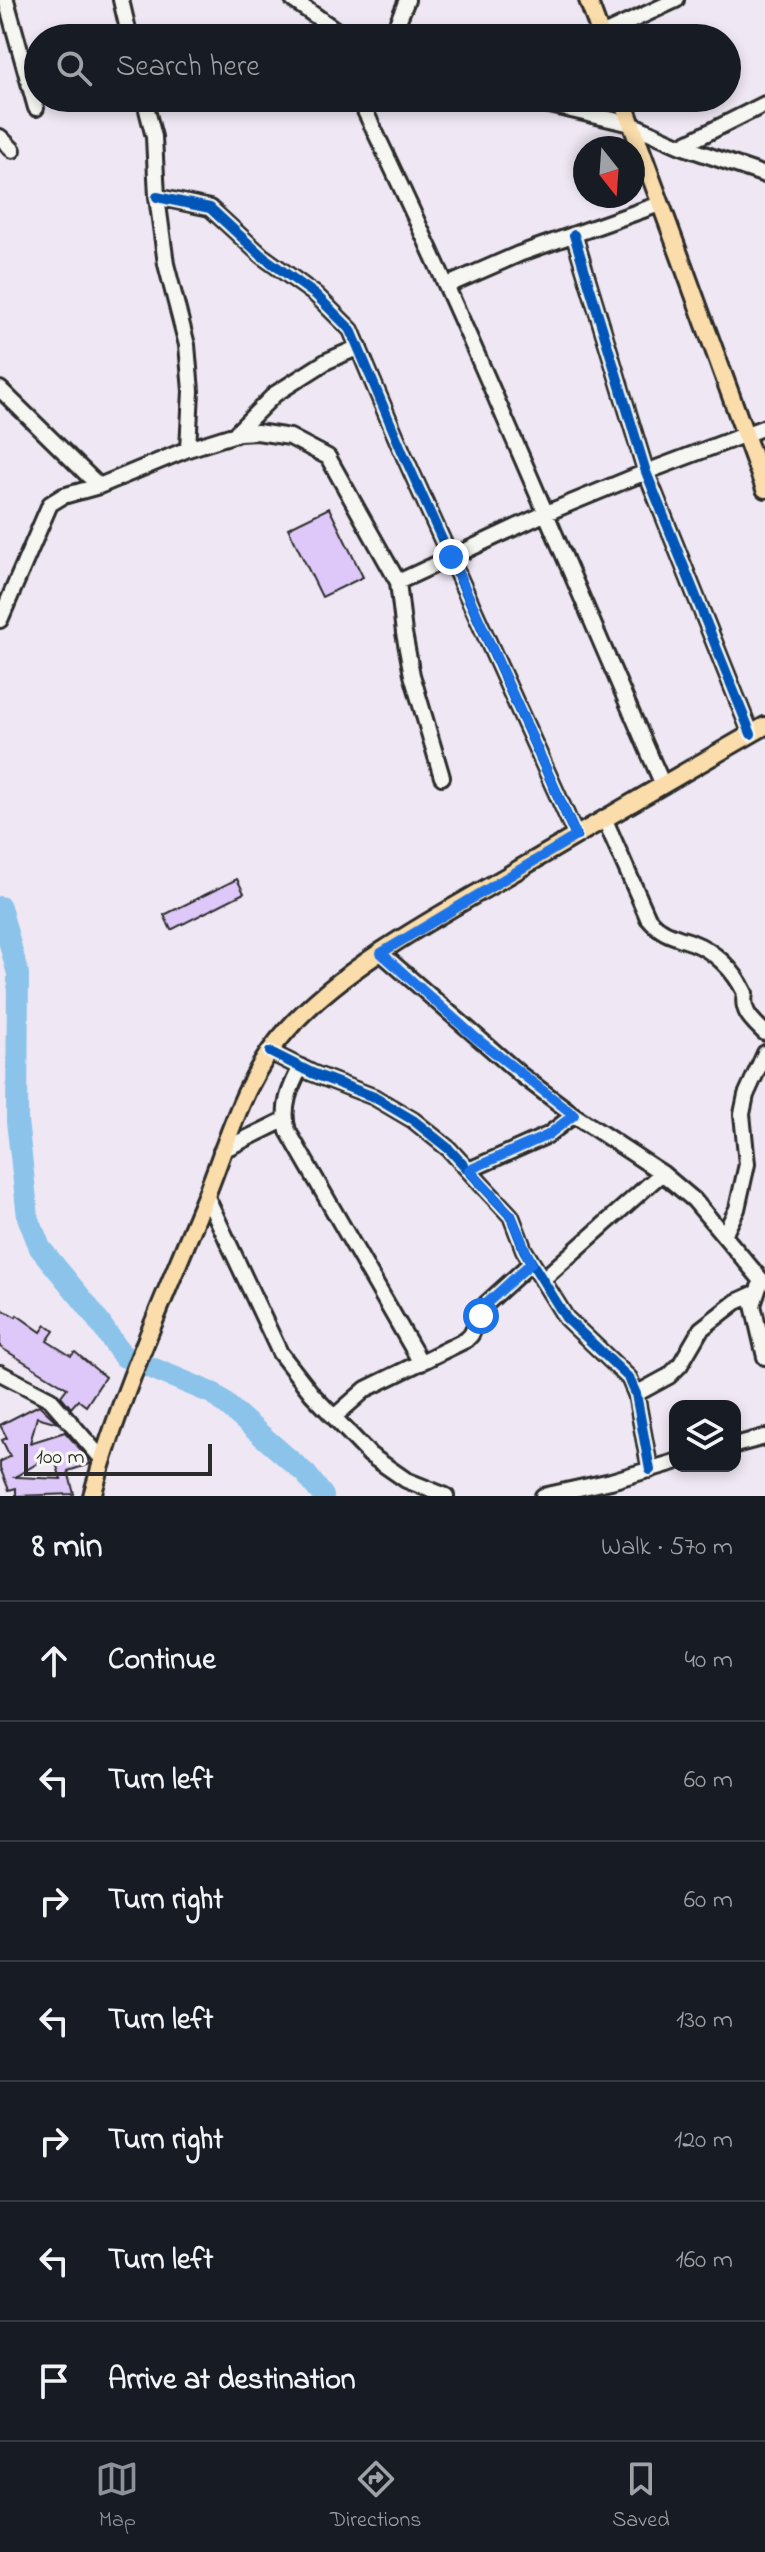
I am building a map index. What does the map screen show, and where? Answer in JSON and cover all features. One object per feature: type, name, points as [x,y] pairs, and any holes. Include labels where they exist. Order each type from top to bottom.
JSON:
[{"type":"main road","points":[[588,0],[596,24]]},
{"type":"main road","points":[[627,112],[765,489]]},
{"type":"main road","points":[[92,1496],[117,1418],[238,1107],[285,1031],[315,1001],[381,953],[758,730]]},
{"type":"street","points":[[6,0],[24,65]]},
{"type":"street","points":[[121,0],[127,24]]},
{"type":"street","points":[[293,0],[327,24]]},
{"type":"street","points":[[397,24],[407,0]]},
{"type":"street","points":[[627,24],[676,0]]},
{"type":"street","points":[[681,146],[765,104]]},
{"type":"street","points":[[148,112],[154,137],[157,197],[166,264],[187,345],[191,391],[188,449]]},
{"type":"street","points":[[365,112],[448,285],[663,785]]},
{"type":"street","points":[[580,112],[631,124],[681,146],[765,175]]},
{"type":"street","points":[[0,137],[13,150]]},
{"type":"street","points":[[157,197],[210,208],[262,256],[316,295],[351,330],[402,451],[576,836]]},
{"type":"street","points":[[448,285],[519,254],[660,204]]},
{"type":"street","points":[[574,235],[646,472],[758,730]]},
{"type":"street","points":[[234,435],[275,394],[327,361],[359,347]]},
{"type":"street","points":[[3,395],[99,486]]},
{"type":"street","points":[[398,582],[544,514],[765,427]]},
{"type":"street","points":[[0,620],[50,504],[63,496],[99,486],[188,449],[234,435],[257,432],[290,437],[328,457],[398,582],[412,675],[442,777]]},
{"type":"street","points":[[605,820],[648,918],[656,929],[705,948],[729,967],[745,993],[743,1005],[746,1014],[765,1033]]},
{"type":"street","points":[[381,953],[476,1038],[574,1115],[662,1173],[694,1200],[761,1285]]},
{"type":"street","points":[[270,1052],[374,1097],[413,1120],[449,1149],[511,1216],[531,1263],[566,1318],[629,1378],[636,1394],[650,1470]]},
{"type":"street","points":[[724,1235],[737,1209],[747,1164],[742,1114],[746,1095],[765,1053]]},
{"type":"street","points":[[301,1067],[292,1083],[284,1120],[300,1156],[421,1363]]},
{"type":"street","points":[[469,1170],[548,1135],[574,1115]]},
{"type":"street","points":[[221,1151],[284,1120]]},
{"type":"street","points":[[542,1280],[662,1173]]},
{"type":"street","points":[[206,1195],[280,1353],[370,1455],[406,1480],[446,1496]]},
{"type":"street","points":[[334,1417],[366,1389],[451,1349],[471,1335],[486,1304],[531,1263]]},
{"type":"street","points":[[761,1285],[753,1305],[765,1357]]},
{"type":"street","points":[[636,1394],[669,1376],[680,1365],[701,1329],[761,1285]]},
{"type":"street","points":[[0,1373],[50,1399],[102,1459]]},
{"type":"street","points":[[741,1443],[765,1437]]},
{"type":"street","points":[[543,1496],[580,1493],[669,1464]]},
{"type":"building","points":[[329,508],[363,577],[322,597],[288,528]]},
{"type":"building","points":[[237,879],[244,893],[171,930],[164,915]]},
{"type":"building","points":[[0,1308],[17,1315],[41,1332],[46,1325],[54,1331],[47,1341],[71,1356],[75,1352],[105,1377],[86,1406],[78,1400],[71,1408],[61,1396],[67,1388],[0,1347]]},
{"type":"building","points":[[39,1405],[58,1423],[37,1417],[30,1443],[65,1432],[89,1459],[90,1464],[68,1471],[74,1494],[16,1496],[16,1488],[9,1490],[0,1468],[0,1462],[10,1456],[2,1440],[7,1438],[0,1425]],"holes":[[[53,1454],[61,1479],[15,1477]]]},
{"type":"waterway","points":[[0,907],[18,974],[17,1121],[28,1217],[40,1248],[87,1305],[123,1356],[214,1394],[306,1474],[323,1496]]},
{"type":"cycle path","points":[[157,197],[210,208],[262,256],[316,295],[351,330],[402,451],[576,836]]},
{"type":"cycle path","points":[[574,235],[646,472],[751,734]]},
{"type":"cycle path","points":[[270,1052],[312,1073],[374,1097],[413,1120],[449,1149],[511,1216],[524,1250],[566,1318],[629,1378],[636,1394],[650,1470]]},
{"type":"route","points":[[451,557],[576,836],[381,953],[476,1038],[574,1115],[548,1135],[469,1170],[511,1216],[531,1263],[486,1304],[481,1316]]}]
